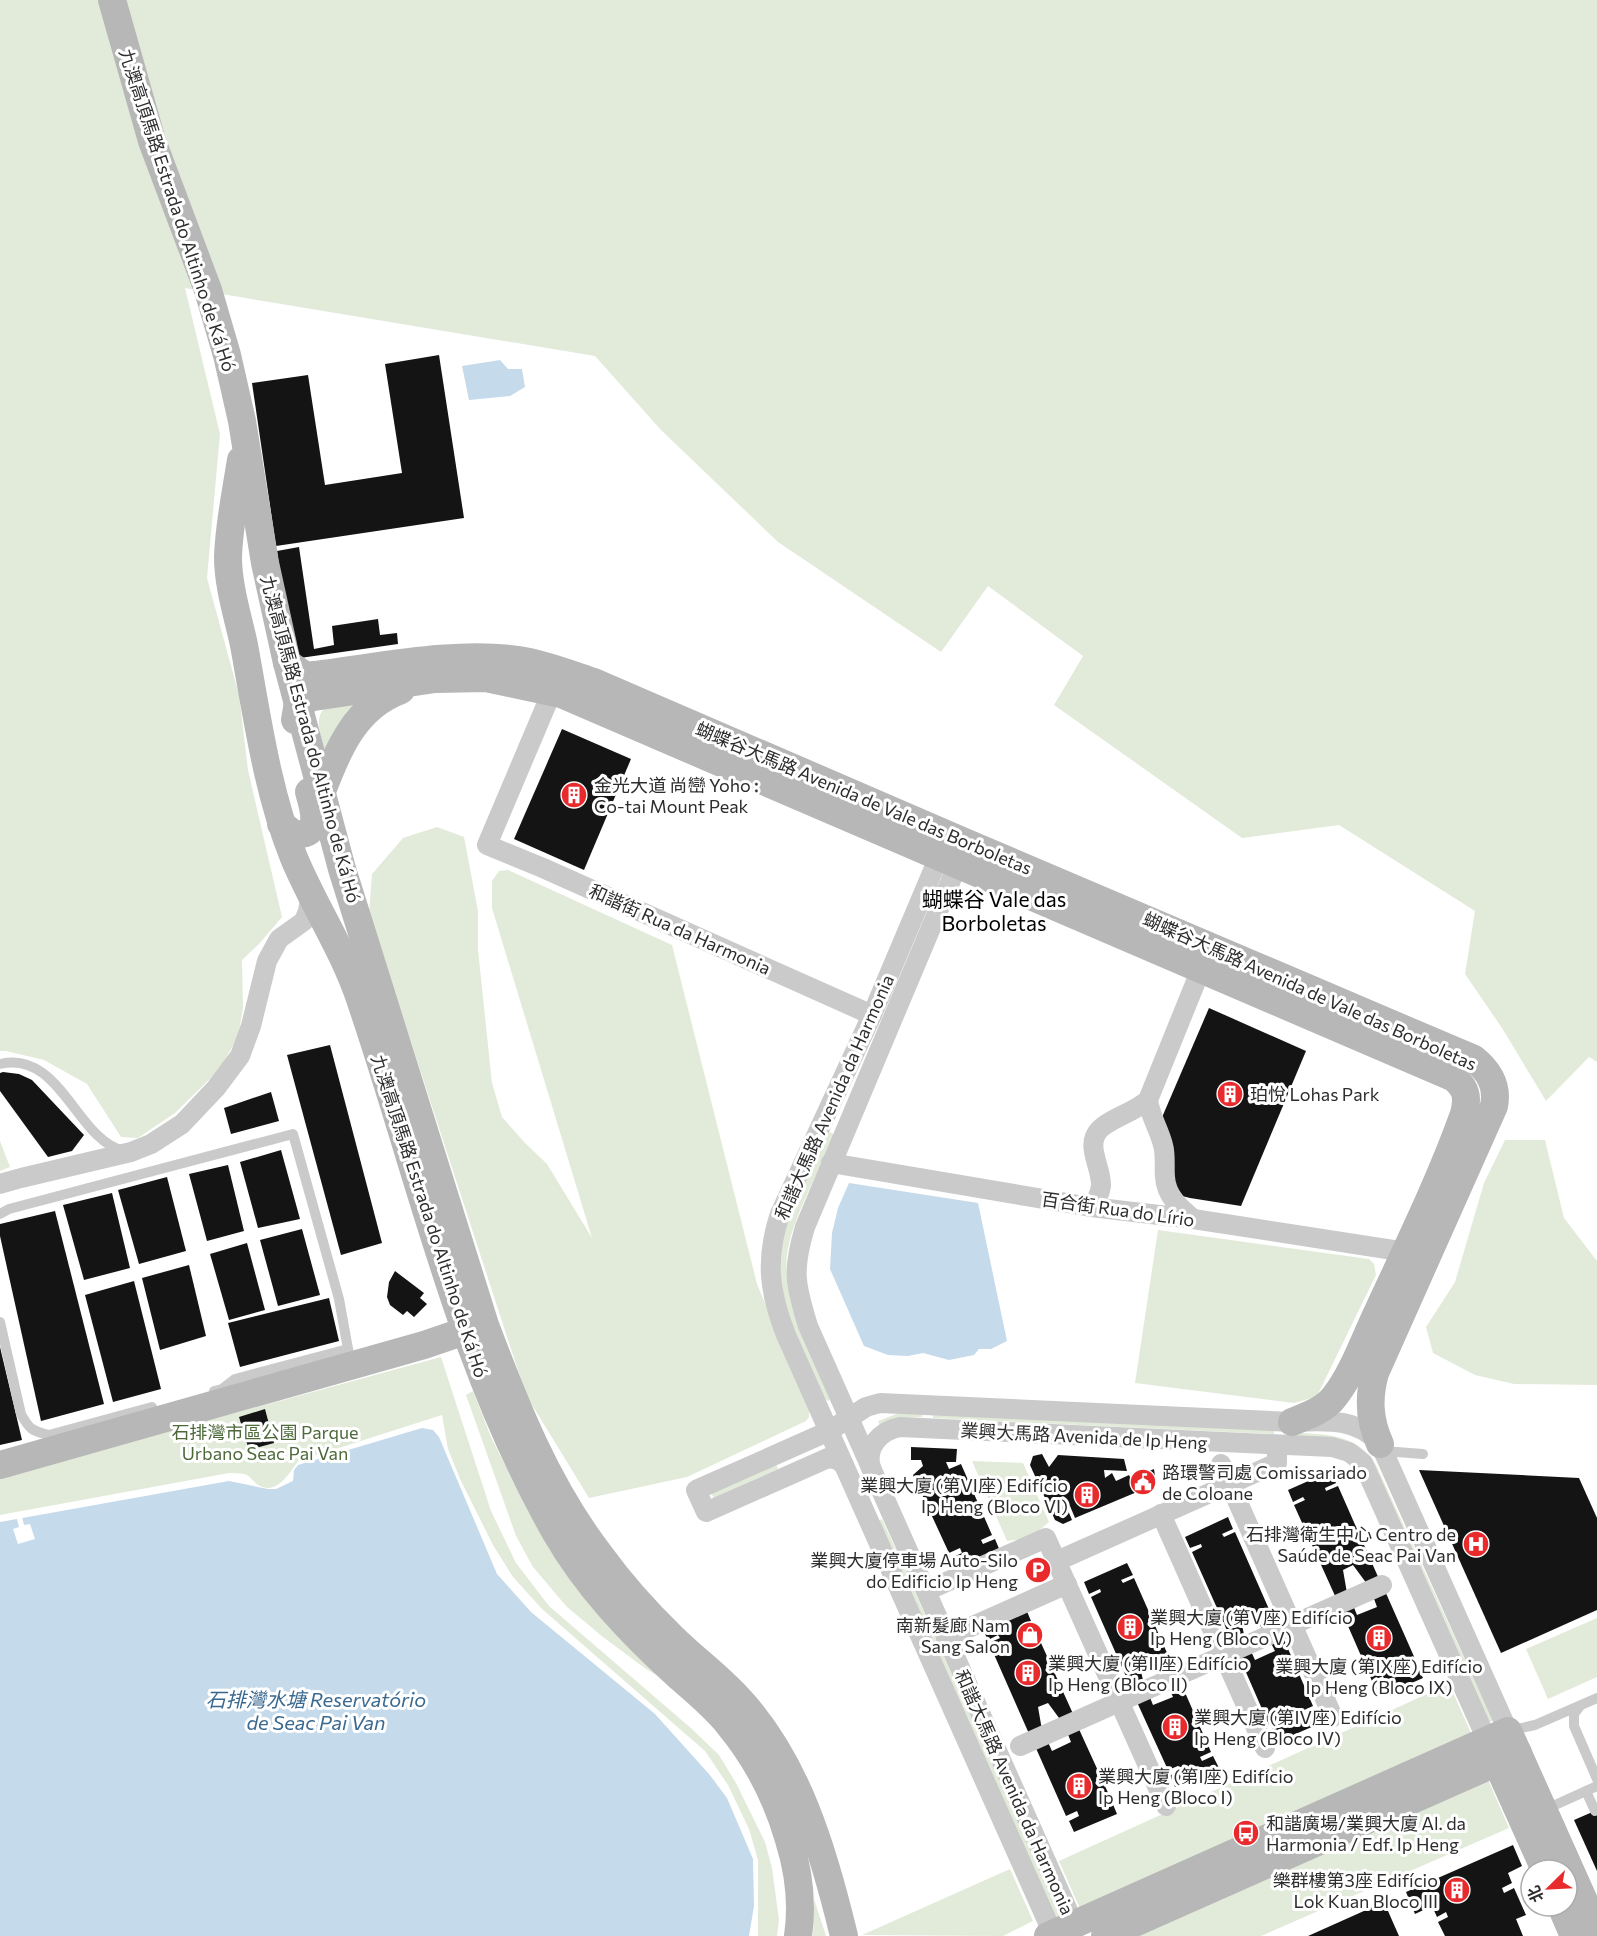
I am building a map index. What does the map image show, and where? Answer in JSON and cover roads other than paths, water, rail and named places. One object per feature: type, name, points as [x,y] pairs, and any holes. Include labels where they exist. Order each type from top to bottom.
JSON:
[{"type":"main road","name":"九澳高頂馬路 Estrada do Altinho de Ká Hó","points":[[112,0],[152,141],[208,290],[227,355],[242,422],[265,563],[287,663],[342,869],[485,1324],[527,1432],[560,1496],[598,1554],[636,1600],[738,1698],[770,1738],[806,1809],[832,1888],[844,1936]]},
{"type":"main road","name":"九澳高頂馬路 Estrada do Altinho de Ká Hó","points":[[242,422],[242,454],[231,519],[228,560],[265,757],[281,824],[295,860],[332,933],[359,995],[465,1331],[508,1442],[544,1512],[572,1558],[598,1594],[635,1634],[705,1698],[728,1724],[761,1770],[783,1817],[797,1866],[801,1900],[798,1936]]},
{"type":"main road","points":[[238,615],[236,574],[238,564],[243,558],[251,555],[257,556],[265,563]]},
{"type":"main road","name":"蝴蝶谷大馬路 Avenida de Vale das Borboletas","points":[[287,663],[306,676],[467,657],[522,660],[556,681]]},
{"type":"main road","name":"蝴蝶谷大馬路 Avenida de Vale das Borboletas","points":[[298,702],[435,679],[486,678],[594,682],[1201,969],[1454,1078],[1464,1089],[1468,1099],[1464,1114],[1406,1252],[1356,1358],[1335,1396],[1285,1433]]},
{"type":"main road","points":[[322,791],[337,753],[351,728],[365,712],[382,698],[435,679]]},
{"type":"main road","points":[[281,824],[294,834],[305,834],[314,825],[315,817],[296,730],[298,702]]},
{"type":"main road","name":"蝴蝶谷大馬路 Avenida de Vale das Borboletas","points":[[953,850],[1474,1059],[1485,1068],[1494,1084],[1496,1093],[1494,1106],[1371,1388],[1371,1414],[1374,1430],[1382,1448]]},
{"type":"main road","points":[[0,1465],[350,1357],[424,1345],[465,1331]]},
{"type":"main road","points":[[1061,1933],[1514,1741]]},
{"type":"main road","points":[[1105,1936],[1514,1741]]},
{"type":"main road","name":"蝴蝶谷大馬路 Avenida de Vale das Borboletas","points":[[1514,1741],[1597,1930]]},
{"type":"main road","name":"蝴蝶谷大馬路 Avenida de Vale das Borboletas","points":[[1514,1741],[1542,1858]]},
{"type":"main road","points":[[1566,1918],[1574,1936]]},
{"type":"street","name":"和諧街 Rua da Harmonia","points":[[556,681],[487,845],[872,1015]]},
{"type":"street","name":"和諧大馬路 Avenida da Harmonia","points":[[953,850],[872,1015],[780,1214],[772,1235],[769,1269],[772,1297],[786,1335],[1061,1933]]},
{"type":"street","name":"和諧大馬路 Avenida da Harmonia","points":[[953,850],[805,1227],[795,1264],[796,1285],[804,1316],[830,1378],[946,1638],[1061,1933]]},
{"type":"street","points":[[0,1184],[131,1152],[151,1144],[182,1124],[200,1107],[232,1069],[246,1043],[267,961],[279,939],[304,921],[311,893]]},
{"type":"street","points":[[1193,1219],[1178,1207],[1169,1192],[1165,1180],[1163,1145],[1149,1111],[1148,1100],[1201,969]]},
{"type":"street","points":[[1091,1207],[1101,1188],[1094,1154],[1093,1142],[1096,1136],[1100,1129],[1137,1109],[1148,1100]]},
{"type":"street","name":"百合街 Rua do Lírio","points":[[831,1163],[1091,1207],[1193,1219],[1406,1252]]},
{"type":"street","points":[[830,1378],[852,1394],[880,1403]]},
{"type":"street","points":[[844,1465],[838,1460],[828,1458],[706,1512],[696,1490],[829,1431],[866,1407],[880,1403]]},
{"type":"street","name":"業興大馬路 Avenida de Ip Heng","points":[[880,1403],[1285,1433],[1332,1447]]},
{"type":"street","name":"業興大馬路 Avenida de Ip Heng","points":[[873,1473],[870,1452],[874,1443],[890,1429],[900,1427],[1285,1433],[1328,1421],[1349,1424],[1373,1436],[1382,1448]]},
{"type":"street","points":[[1057,1561],[1277,1463],[1285,1433]]},
{"type":"street","name":"蝴蝶谷大馬路 Avenida de Vale das Borboletas","points":[[1332,1447],[1349,1452],[1364,1463],[1514,1741]]},
{"type":"street","name":"蝴蝶谷大馬路 Avenida de Vale das Borboletas","points":[[1382,1448],[1514,1741]]},
{"type":"street","points":[[1221,1464],[1333,1718]]},
{"type":"street","points":[[1161,1515],[1265,1748]]},
{"type":"street","points":[[926,1592],[1046,1538],[1166,1806]]},
{"type":"street","points":[[946,1638],[1067,1584]]},
{"type":"street","points":[[1020,1746],[1382,1585]]},
{"type":"lane","points":[[0,1064],[17,1063],[37,1070],[53,1081],[96,1133],[119,1150],[131,1152]]},
{"type":"lane","points":[[93,1160],[102,1155],[104,1150],[96,1133]]},
{"type":"lane","points":[[0,1214],[9,1209],[293,1134],[339,1299],[350,1357],[235,1379],[222,1389],[199,1395]]},
{"type":"lane","points":[[0,1322],[21,1414],[28,1427],[36,1432],[49,1435],[164,1404]]},
{"type":"lane","points":[[1382,1448],[1423,1454]]},
{"type":"lane","points":[[1514,1741],[1550,1719],[1597,1698]]},
{"type":"lane","points":[[1574,1726],[1574,1714],[1581,1705]]},
{"type":"lane","points":[[1550,1719],[1561,1717],[1574,1726],[1597,1779]]},
{"type":"lane","points":[[1544,1810],[1597,1786]]},
{"type":"lane","points":[[1586,1791],[1595,1811]]},
{"type":"water","points":[[500,360],[508,369],[522,369],[525,387],[510,396],[469,400],[462,366]]},
{"type":"water","points":[[849,1183],[978,1203],[1007,1341],[991,1349],[979,1349],[974,1355],[949,1360],[923,1353],[908,1356],[888,1355],[864,1346],[830,1269],[832,1233],[838,1208]]},
{"type":"water","name":"石排灣水塘 Reservatório de Seac Pai Van","points":[[422,1428],[433,1430],[439,1437],[497,1574],[531,1612],[655,1714],[709,1774],[727,1798],[753,1859],[754,1906],[749,1936],[0,1936],[0,1522],[229,1481],[276,1489],[293,1481],[294,1470],[298,1465]]},
{"type":"place","name":"金光大道 尚巒 Yoho : Co-tai Mount Peak","points":[[574,795]]},
{"type":"place","name":"珀悅 Lohas Park","points":[[1230,1094]]},
{"type":"place","name":"路環警司處 Comissariado de Coloane","points":[[1143,1482]]},
{"type":"place","name":"業興大廈 (第VI座) Edifício Ip Heng (Bloco VI)","points":[[1087,1495]]},
{"type":"place","name":"石排灣衛生中心 Centro de Saúde de Seac Pai Van","points":[[1476,1544]]},
{"type":"place","name":"業興大廈停車場 Auto-Silo do Edificio Ip Heng","points":[[1038,1570]]},
{"type":"place","name":"業興大廈 (第V座) Edifício Ip Heng (Bloco V)","points":[[1130,1627]]},
{"type":"place","name":"南新髮廊 Nam Sang Salon","points":[[1030,1635]]},
{"type":"place","name":"業興大廈 (第IX座) Edifício Ip Heng (Bloco IX)","points":[[1379,1638]]},
{"type":"place","name":"業興大廈 (第II座) Edifício Ip Heng (Bloco II)","points":[[1028,1673]]},
{"type":"place","name":"業興大廈 (第IV座) Edifício Ip Heng (Bloco IV)","points":[[1175,1727]]},
{"type":"place","name":"業興大廈 (第I座) Edifício Ip Heng (Bloco I)","points":[[1079,1786]]},
{"type":"place","name":"和諧廣場/業興大廈 Al. da Harmonia / Edf. Ip Heng","points":[[1246,1833]]},
{"type":"place","name":"樂群樓第3座 Edifício Lok Kuan Bloco III","points":[[1457,1890]]},
{"type":"district","name":"蝴蝶谷 Vale das Borboletas","points":[[994,910]]},
{"type":"park label","name":"石排灣市區公園 Parque Urbano Seac Pai Van","points":[[265,1442]]}]
